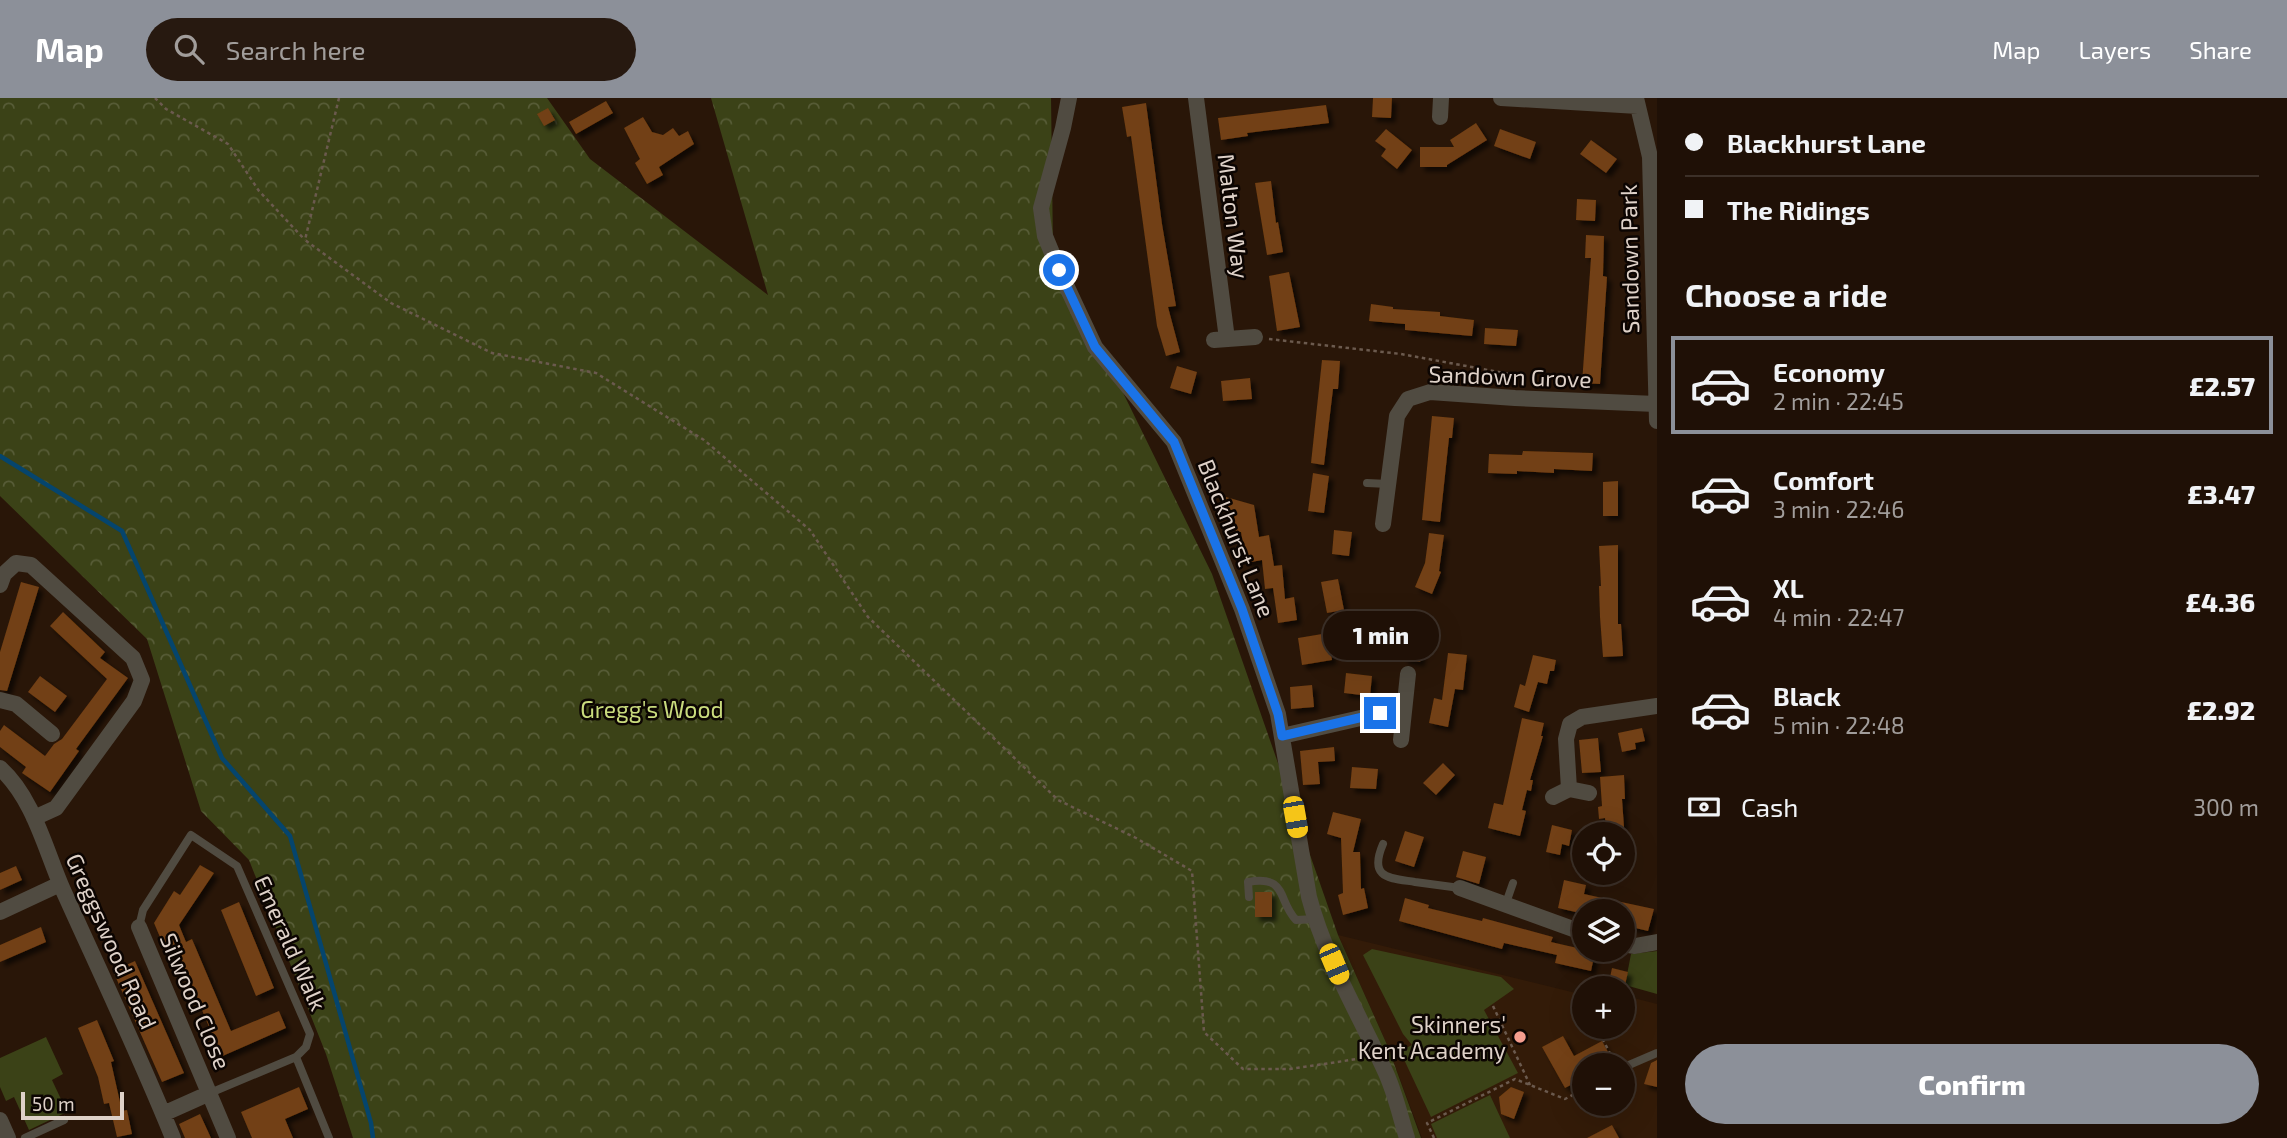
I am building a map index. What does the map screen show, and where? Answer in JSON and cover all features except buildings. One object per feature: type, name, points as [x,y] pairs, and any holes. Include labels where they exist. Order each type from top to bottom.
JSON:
[{"type":"street","name":"Blackhurst Lane","points":[[1069,98],[1041,208],[1045,236],[1095,347],[1174,442],[1242,609],[1278,714],[1314,919],[1387,1074],[1407,1138]]},
{"type":"street","name":"Malton Way","points":[[1196,98],[1221,340],[1255,337]]},
{"type":"street","points":[[1440,117],[1441,98]]},
{"type":"street","points":[[1501,98],[1637,102]]},
{"type":"street","name":"Sandown Park","points":[[1637,102],[1652,146],[1650,157],[1657,421]]},
{"type":"street","name":"Sandown Grove","points":[[1383,524],[1397,416],[1408,400],[1430,392],[1656,404]]},
{"type":"street","points":[[0,585],[4,574],[16,563],[31,565],[133,658],[142,680],[134,701],[56,808],[34,818]]},
{"type":"street","points":[[1401,740],[1408,674]]},
{"type":"street","points":[[0,700],[16,704],[52,734]]},
{"type":"street","points":[[1569,789],[1566,732],[1572,721],[1582,717],[1657,706]]},
{"type":"street","points":[[1282,736],[1404,708]]},
{"type":"street","name":"Greggswood Road","points":[[0,768],[14,781],[34,818],[60,884],[173,1138]]},
{"type":"street","points":[[1553,797],[1569,789],[1588,793]]},
{"type":"street","points":[[0,912],[60,884]]},
{"type":"street","points":[[1460,888],[1572,928]]},
{"type":"street","name":"Silwood Close","points":[[139,928],[228,1138]]},
{"type":"street","points":[[1635,946],[1657,942]]},
{"type":"street","name":"Silwood Close","points":[[163,1114],[210,1093]]},
{"type":"street","points":[[0,1119],[8,1138]]},
{"type":"lane","points":[[1367,482],[1388,484]]},
{"type":"lane","name":"Emerald Walk","points":[[139,928],[143,910],[191,835],[237,866],[310,1034],[306,1047],[296,1057]]},
{"type":"lane","points":[[1383,844],[1378,855],[1381,872],[1390,880],[1460,888]]},
{"type":"lane","points":[[1249,897],[1248,882],[1262,880],[1273,883],[1286,901],[1288,912],[1296,920],[1314,919]]},
{"type":"lane","points":[[1506,903],[1513,883]]},
{"type":"lane","points":[[1635,1062],[1657,1053]]},
{"type":"lane","points":[[210,1093],[296,1057],[329,1138]]},
{"type":"lane","points":[[25,1138],[64,1120]]},
{"type":"path","points":[[155,98],[166,109],[228,144],[258,191],[305,240],[391,303],[492,353],[596,373],[704,440],[810,530],[868,617],[1058,800],[1136,838],[1192,871],[1204,1032],[1243,1069],[1290,1069],[1378,1056]]},
{"type":"path","points":[[305,240],[339,98]]},
{"type":"path","points":[[1255,337],[1401,354],[1516,375],[1515,398]]},
{"type":"path","points":[[1493,1006],[1530,1085]]},
{"type":"path","points":[[1434,1138],[1427,1123],[1515,1080],[1565,1099],[1572,1095]]},
{"type":"shaded area","name":"Skinners' Kent Academy","points":[[1338,935],[1572,992],[1572,1039],[1635,1039],[1635,998],[1657,1004],[1657,1138],[1422,1138],[1388,1047]]},
{"type":"green space","name":"Gregg's Wood","points":[[0,98],[547,98],[590,159],[768,295],[711,98],[1051,98],[1053,250],[1212,574],[1338,935],[1388,1047],[1421,1138],[353,1138],[326,1054],[249,860],[201,811],[147,639],[0,496]]},
{"type":"green space","points":[[1372,949],[1501,977],[1514,989],[1484,1010],[1518,1073],[1431,1117],[1400,1051],[1412,1045],[1403,1034],[1363,955]]},
{"type":"green space","points":[[1657,951],[1657,994],[1635,988],[1635,976],[1627,976],[1629,962],[1635,962],[1635,954]]},
{"type":"green space","points":[[46,1037],[63,1074],[52,1080],[67,1112],[29,1130],[14,1097],[6,1101],[0,1087],[0,1058]]},
{"type":"green space","points":[[1490,1095],[1510,1138],[1437,1138],[1431,1124]]},
{"type":"waterway","points":[[0,456],[122,531],[222,758],[290,836],[373,1138]]},
{"type":"place","name":"Skinners' Kent Academy","points":[[1520,1037]]},
{"type":"route","points":[[1059,270],[1095,347],[1174,442],[1242,609],[1278,714],[1282,736],[1380,713]]}]
